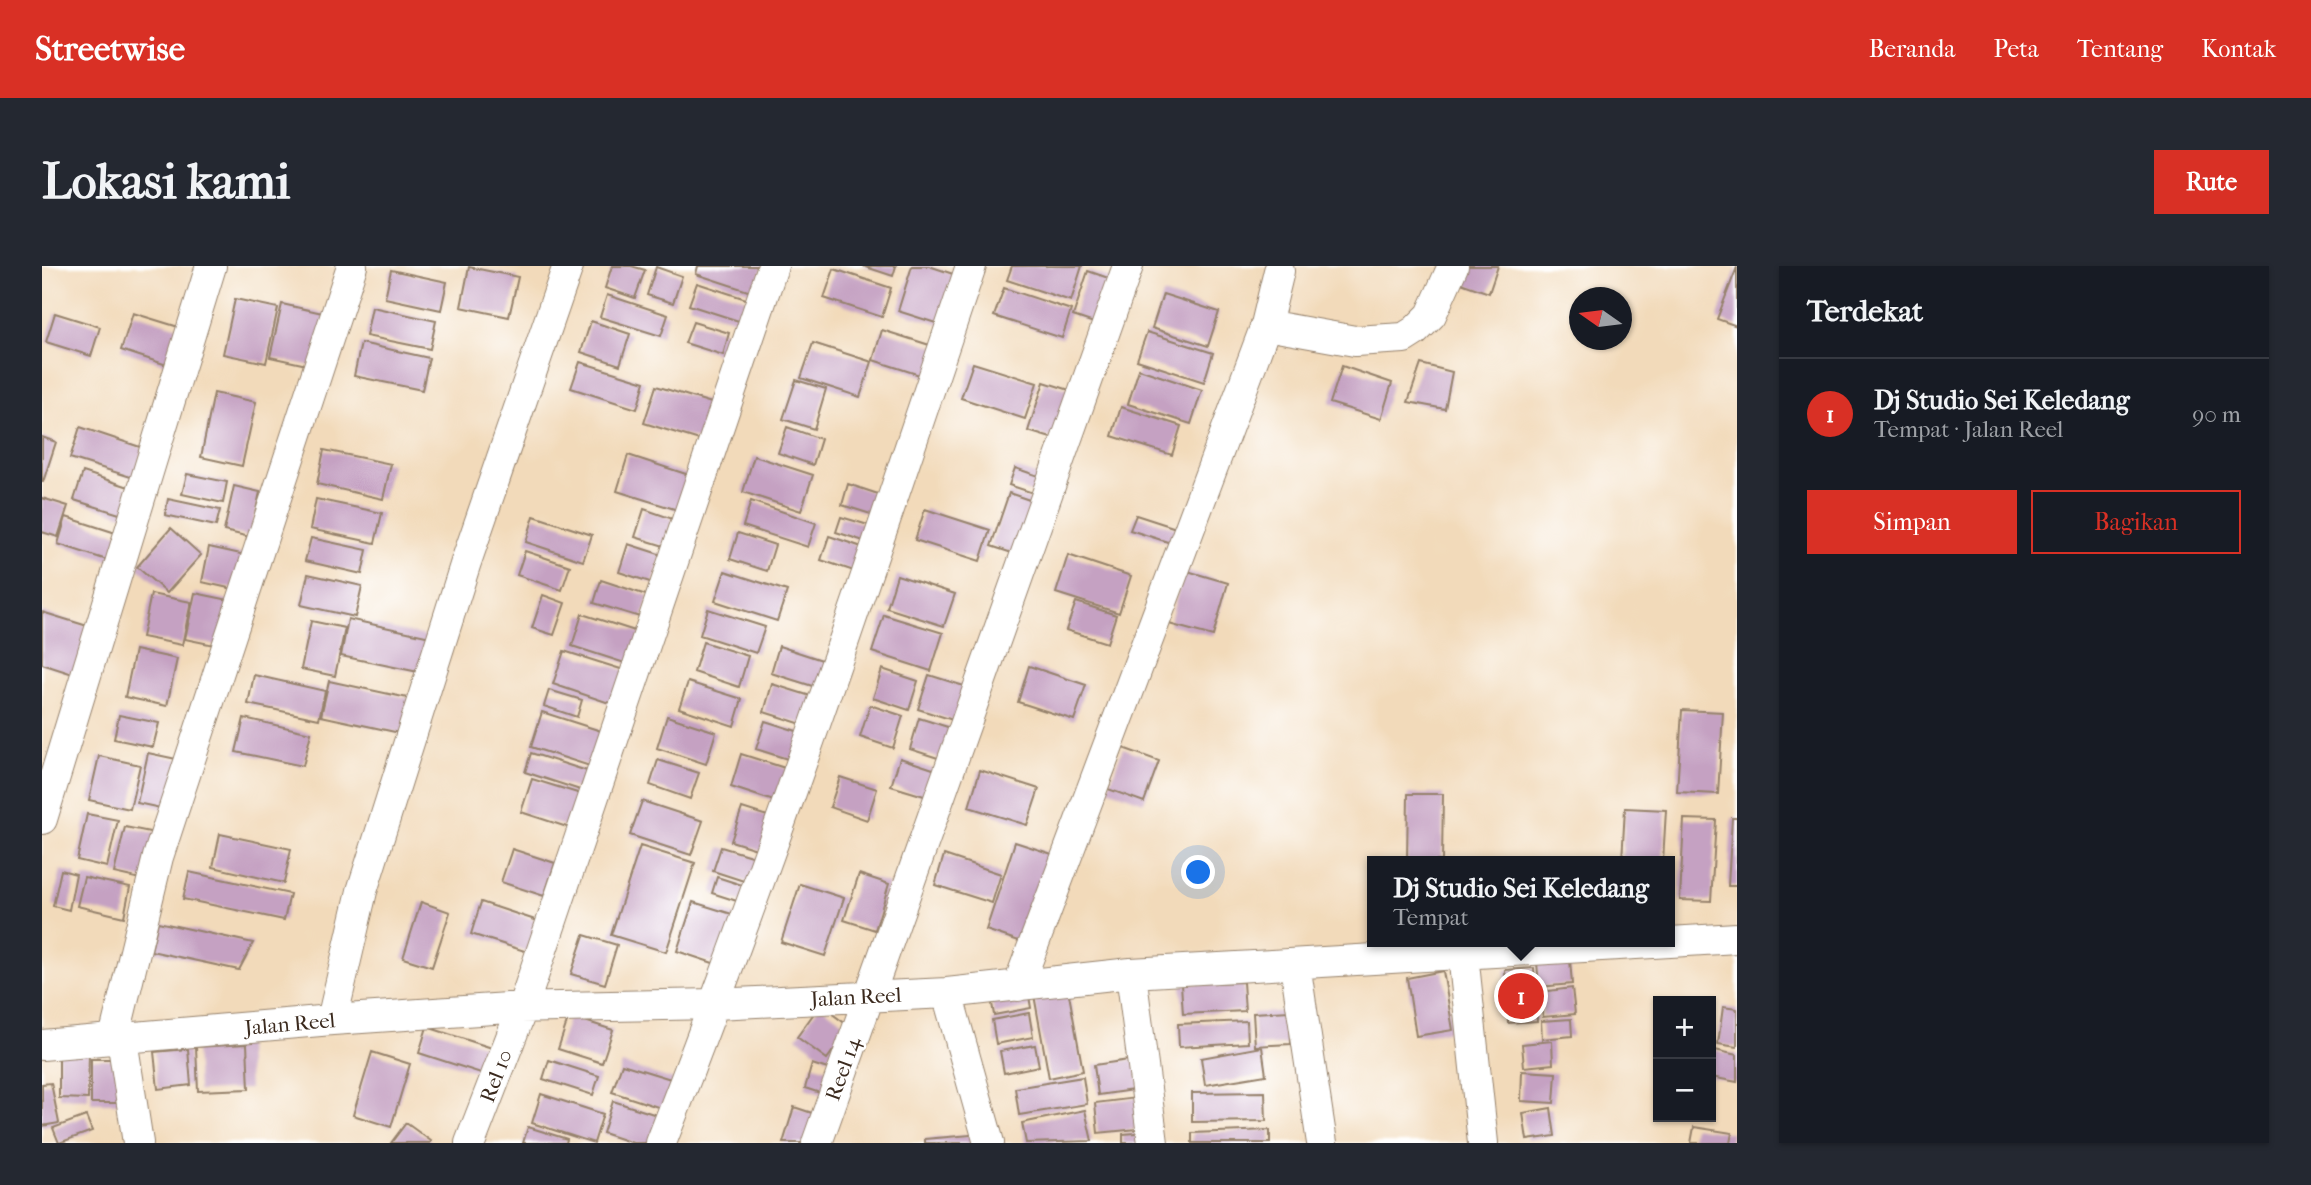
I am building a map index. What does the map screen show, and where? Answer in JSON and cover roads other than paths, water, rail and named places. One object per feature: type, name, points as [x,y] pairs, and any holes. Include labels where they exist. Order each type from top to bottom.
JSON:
[{"type":"street","points":[[42,819],[211,266]]},
{"type":"street","points":[[137,1143],[118,1038],[158,857],[352,266]]},
{"type":"street","points":[[332,1020],[362,891],[461,576],[568,266]]},
{"type":"street","name":"Rel 10","points":[[470,1143],[522,1009],[773,266]]},
{"type":"street","points":[[661,1143],[715,1004],[834,672],[971,266]]},
{"type":"street","name":"Reel 14","points":[[817,1143],[1128,266]]},
{"type":"street","points":[[1266,325],[1355,341],[1404,338],[1431,315],[1452,266]]},
{"type":"street","points":[[1017,986],[1266,325],[1279,271]]},
{"type":"street","name":"Jalan Reel","points":[[1675,942],[1737,938]]},
{"type":"street","name":"Jalan Reel","points":[[42,1045],[332,1020],[522,1009],[715,1004],[947,993],[1131,973],[1584,947]]},
{"type":"street","points":[[1463,954],[1483,1143]]},
{"type":"street","points":[[1295,964],[1322,1143]]},
{"type":"street","points":[[1131,973],[1153,1143]]},
{"type":"street","points":[[947,993],[989,1143]]},
{"type":"place","name":"Dj Studio Sei Keledang","points":[[1521,996]]}]
